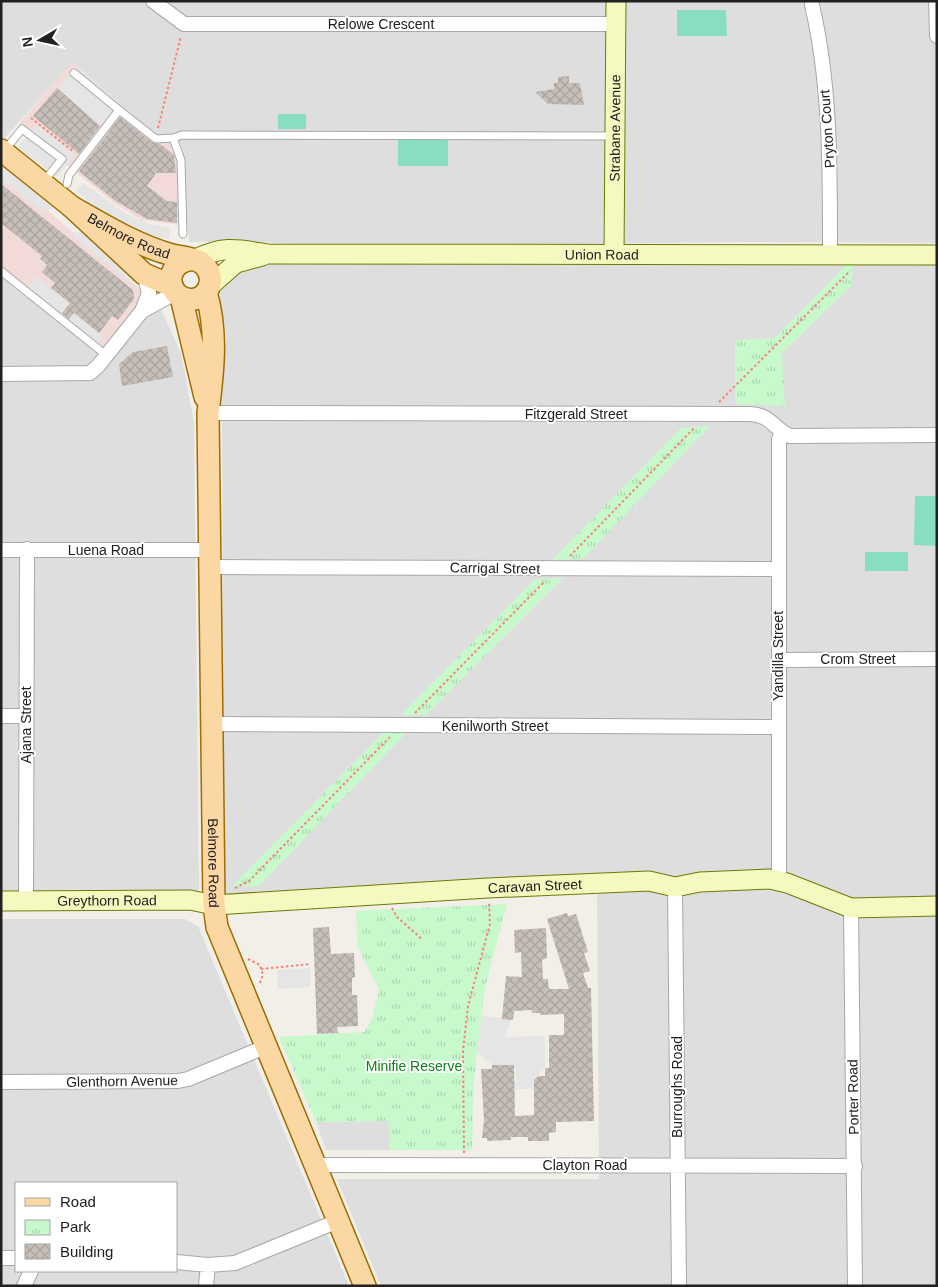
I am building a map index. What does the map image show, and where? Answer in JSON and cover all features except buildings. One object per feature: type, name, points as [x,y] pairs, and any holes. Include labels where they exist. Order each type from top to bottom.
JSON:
[{"type":"main road","name":"Strabane Avenue","points":[[614,254],[616,1]]},
{"type":"main road","name":"Belmore Road","points":[[2,151],[72,207],[144,274],[176,292]]},
{"type":"main road","name":"Belmore Road","points":[[72,207],[158,251],[192,260],[208,270],[208,289],[213,321],[214,358],[208,413],[214,905],[217,927],[365,1286]]},
{"type":"main road","name":"Union Road","points":[[192,260],[216,250],[228,248],[268,254],[937,255]]},
{"type":"main road","name":"Union Road","points":[[208,289],[236,263],[268,254]]},
{"type":"main road","name":"Belmore Road","points":[[192,260],[180,262],[174,269],[171,277],[208,413]]},
{"type":"main road","points":[[176,292],[195,299],[208,289]]},
{"type":"main road","name":"Caravan Street","points":[[214,905],[488,888],[648,881],[675,887],[700,882],[779,881],[851,908]]},
{"type":"main road","name":"Greythorn Road","points":[[1,901],[190,900],[214,905]]},
{"type":"main road","points":[[851,908],[937,906]]},
{"type":"street","points":[[153,1],[184,24]]},
{"type":"street","points":[[936,1],[937,36]]},
{"type":"street","name":"Pryton Court","points":[[812,5],[819,35],[831,158],[830,255]]},
{"type":"street","name":"Relowe Crescent","points":[[184,24],[616,24]]},
{"type":"street","points":[[1,374],[90,373],[98,366],[142,311],[149,293],[144,274]]},
{"type":"street","points":[[142,311],[176,292]]},
{"type":"street","name":"Fitzgerald Street","points":[[208,413],[750,414],[761,415],[769,419],[783,433]]},
{"type":"street","points":[[783,433],[790,436],[937,435]]},
{"type":"street","name":"Yandilla Street","points":[[779,881],[779,439],[783,433]]},
{"type":"street","name":"Luena Road","points":[[1,550],[27,549],[210,558]]},
{"type":"street","name":"Ajana Street","points":[[26,900],[27,549]]},
{"type":"street","name":"Carrigal Street","points":[[210,558],[779,569]]},
{"type":"street","name":"Crom Street","points":[[779,660],[937,659]]},
{"type":"street","points":[[1,716],[26,716]]},
{"type":"street","name":"Kenilworth Street","points":[[212,724],[778,727]]},
{"type":"street","name":"Burroughs Road","points":[[675,887],[679,1286]]},
{"type":"street","name":"Porter Road","points":[[851,908],[855,1286]]},
{"type":"street","name":"Glenthorn Avenue","points":[[1,1082],[178,1081],[194,1077],[266,1047]]},
{"type":"street","name":"Clayton Road","points":[[315,1165],[854,1166]]},
{"type":"street","points":[[178,1262],[208,1265],[243,1260],[338,1221]]},
{"type":"street","points":[[1,1258],[15,1258]]},
{"type":"street","points":[[206,1286],[208,1265]]},
{"type":"street","points":[[24,1286],[31,1272]]},
{"type":"lane","points":[[74,73],[156,139],[173,138],[182,135],[615,136]]},
{"type":"lane","points":[[67,184],[69,174],[119,110]]},
{"type":"lane","points":[[2,151],[22,129],[62,159],[42,183]]},
{"type":"lane","points":[[173,138],[181,160],[183,234]]},
{"type":"lane","points":[[1,271],[106,355]]},
{"type":"path","points":[[156,139],[184,24]]},
{"type":"path","points":[[32,118],[78,155]]},
{"type":"path","points":[[464,1166],[463,1051],[468,1006],[490,924],[488,888]]},
{"type":"path","points":[[385,894],[397,917],[423,940]]},
{"type":"path","points":[[263,975],[261,969],[268,967],[310,964]]},
{"type":"shaded area","points":[[1,1],[937,1],[937,243],[744,242],[361,247],[237,241],[189,242],[183,158],[127,112],[73,62],[1,142]]},
{"type":"shaded area","points":[[73,61],[127,112],[183,158],[188,226],[142,220],[114,203],[18,125]]},
{"type":"shaded area","points":[[76,66],[120,103],[101,126],[57,88]]},
{"type":"shaded area","points":[[36,124],[75,155],[57,177],[18,147]]},
{"type":"shaded area","points":[[1,165],[53,208],[43,212],[1,179]]},
{"type":"shaded area","points":[[1,171],[159,305],[116,356],[1,266]]},
{"type":"shaded area","points":[[83,183],[125,213],[150,224],[171,228],[169,239],[134,231],[102,212],[76,191]]},
{"type":"shaded area","points":[[80,231],[140,280],[131,283],[71,235]]},
{"type":"shaded area","points":[[937,262],[937,1286],[381,1286],[337,1179],[599,1179],[597,875],[224,894],[222,397],[226,331],[219,302],[221,288],[236,272],[266,263]]},
{"type":"shaded area","points":[[1,266],[115,356],[159,305],[181,353],[194,423],[199,890],[1,890]]},
{"type":"shaded area","points":[[37,276],[65,299],[79,293],[62,314],[28,287]]},
{"type":"shaded area","points":[[74,313],[103,336],[98,343],[69,320]]},
{"type":"shaded area","points":[[1,919],[185,919],[198,926],[349,1286],[1,1286]]},
{"type":"shaded area","points":[[310,968],[310,987],[278,989],[277,970]]},
{"type":"shaded area","points":[[482,1015],[511,1020],[505,1037],[545,1036],[545,1068],[534,1080],[534,1089],[514,1089],[514,1082],[517,1081],[514,1065],[492,1065],[477,1051]]},
{"type":"shaded area","points":[[389,1121],[389,1150],[326,1150],[316,1122]]},
{"type":"green space","points":[[677,10],[726,10],[727,36],[677,36]]},
{"type":"green space","points":[[278,114],[306,114],[306,129],[278,129]]},
{"type":"green space","points":[[398,140],[448,140],[448,166],[398,166]]},
{"type":"green space","points":[[853,263],[851,286],[782,353],[785,406],[735,404],[735,340],[775,338],[846,265]]},
{"type":"green space","points":[[710,426],[583,559],[552,560],[681,428]]},
{"type":"green space","points":[[915,496],[937,496],[937,546],[914,545]]},
{"type":"green space","points":[[865,552],[908,552],[908,571],[865,571]]},
{"type":"green space","points":[[563,578],[426,715],[401,715],[535,579]]},
{"type":"green space","points":[[407,732],[259,886],[231,887],[383,733]]},
{"type":"green space","name":"Minifie Reserve","points":[[507,904],[485,988],[474,1078],[472,1150],[389,1150],[389,1121],[316,1122],[279,1037],[364,1032],[372,1019],[379,990],[358,947],[356,911]]}]
